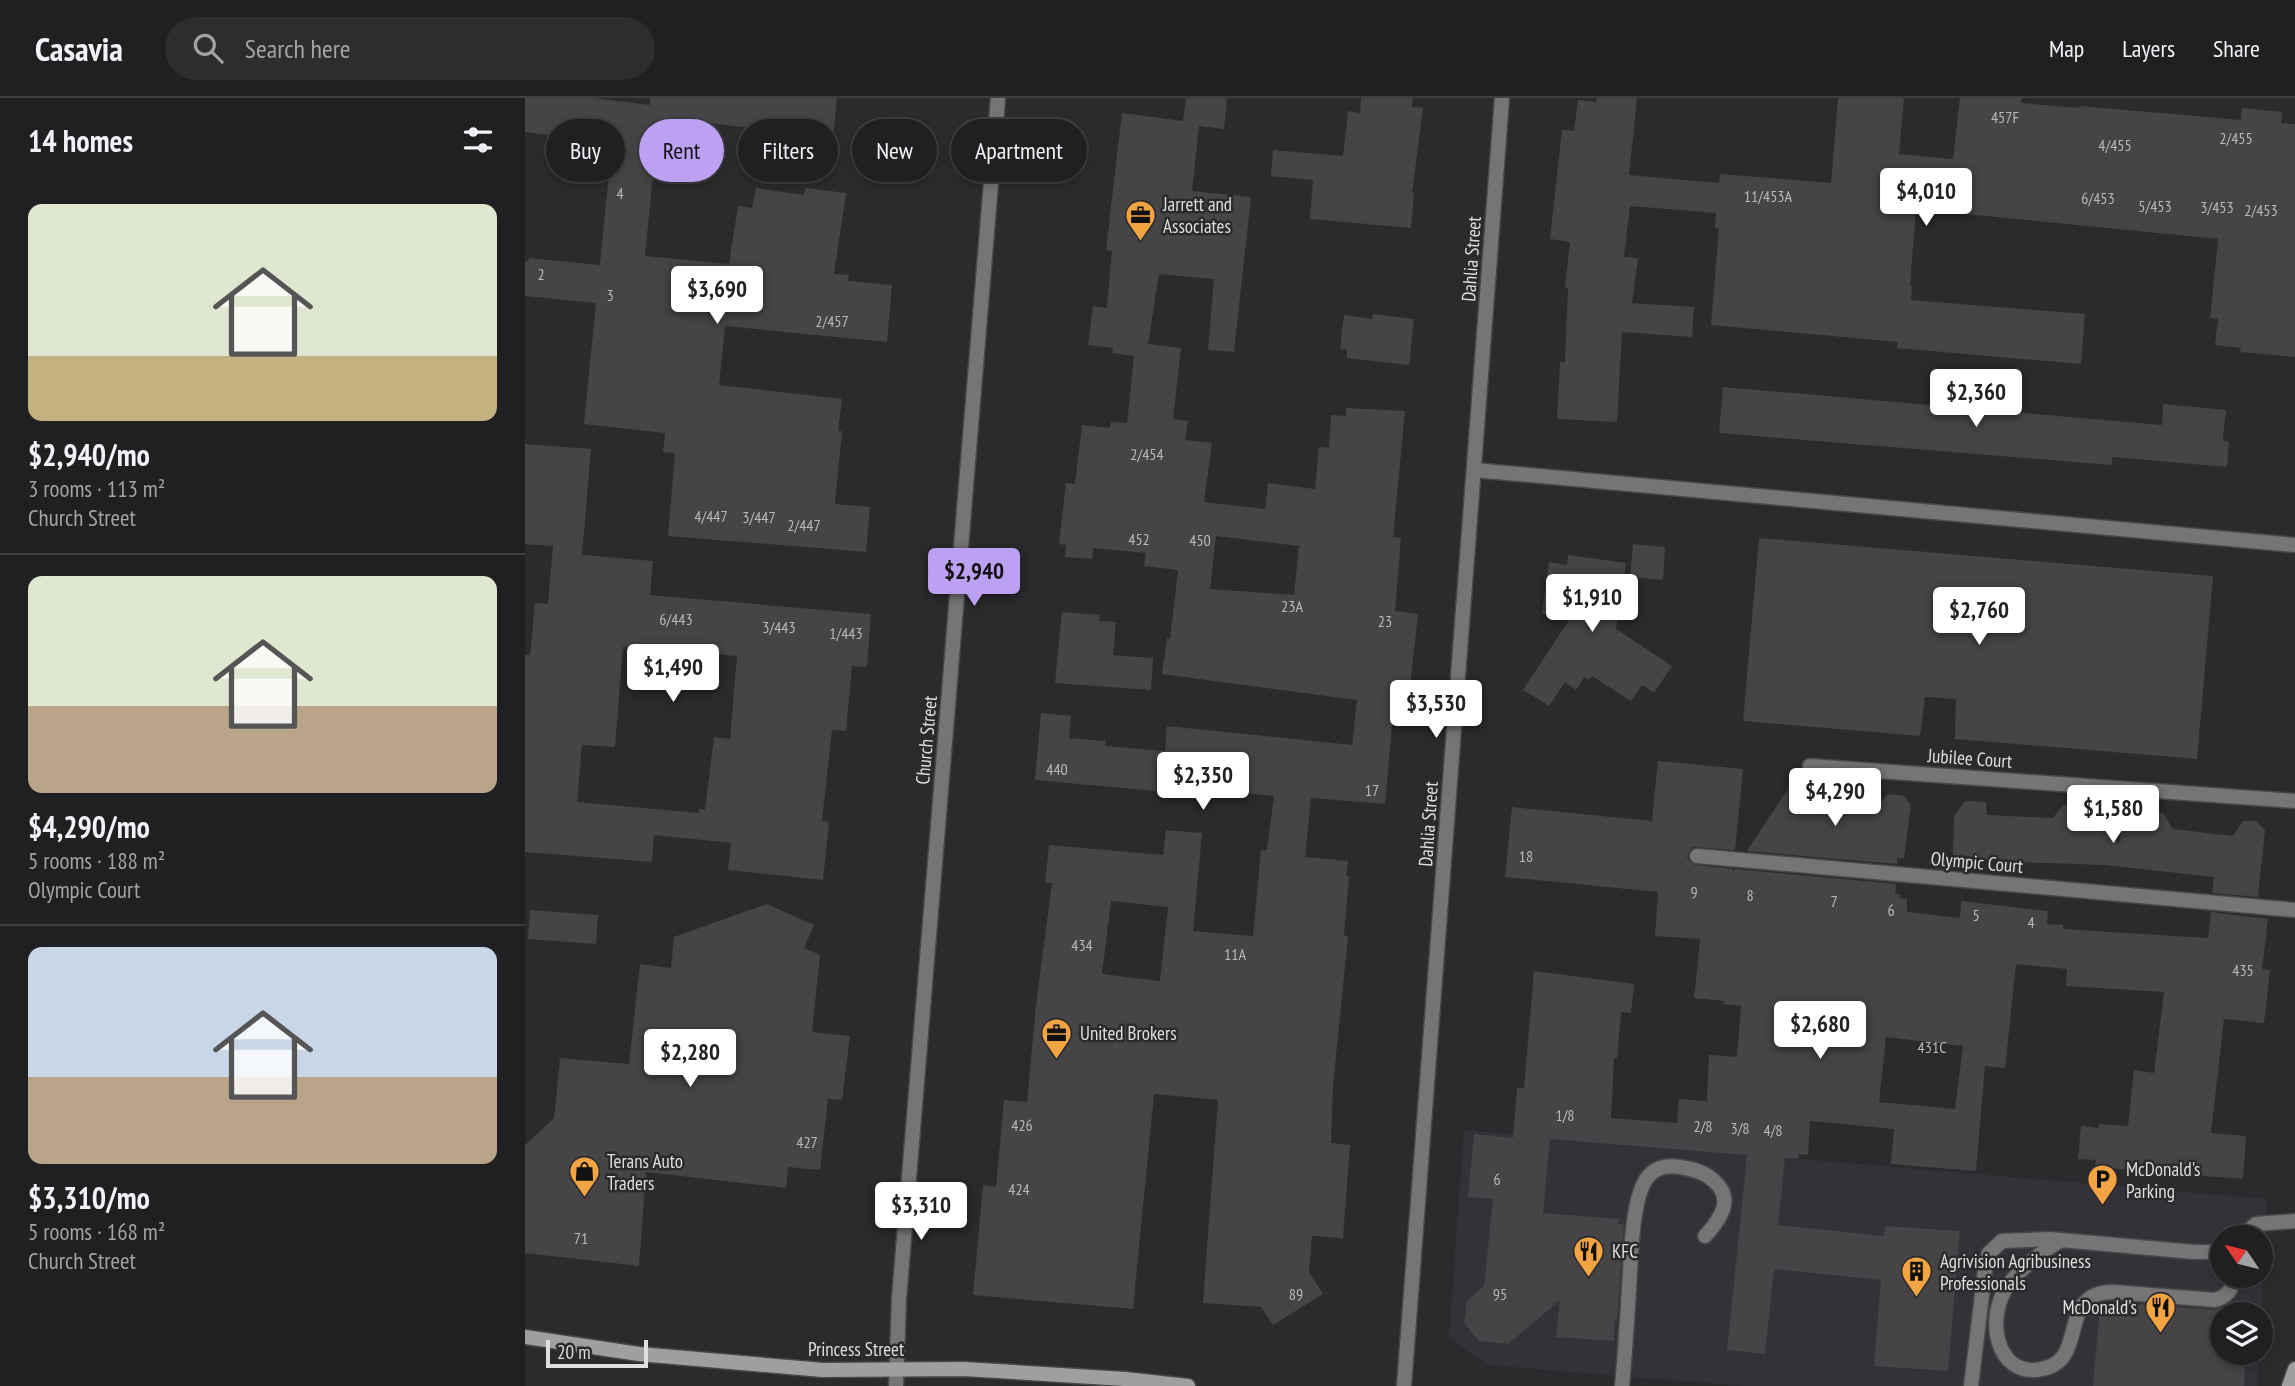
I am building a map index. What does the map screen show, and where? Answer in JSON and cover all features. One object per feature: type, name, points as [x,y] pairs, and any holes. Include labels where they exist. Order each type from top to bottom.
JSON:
[{"type":"main road","name":"Princess Street","points":[[525,1337],[639,1354],[810,1369],[964,1368],[1188,1386]]},
{"type":"main road","points":[[2290,1386],[2295,1369]]},
{"type":"street","name":"Church Street","points":[[896,1386],[899,1299],[998,98]]},
{"type":"street","name":"Dahlia Street","points":[[1404,1386],[1502,98]]},
{"type":"street","points":[[1474,470],[2295,545]]},
{"type":"street","name":"Jubilee Court","points":[[1810,766],[2295,801]]},
{"type":"street","name":"Olympic Court","points":[[1697,856],[2295,910]]},
{"type":"street","points":[[1622,1386],[1636,1209],[1646,1179],[1653,1172],[1662,1166],[1692,1169],[1709,1176],[1718,1184],[1725,1198],[1724,1213],[1705,1236]]},
{"type":"street","points":[[2255,1225],[2295,1221]]},
{"type":"street","points":[[1971,1386],[1986,1262],[1989,1253],[2002,1241],[2026,1238],[2210,1252]]},
{"type":"street","points":[[2061,1240],[2045,1250],[2019,1274],[2000,1299],[1997,1335],[1999,1348],[2008,1361],[2032,1369],[2049,1367],[2061,1359],[2068,1348],[2078,1312],[2098,1293],[2214,1300],[2227,1294],[2230,1288]]},
{"type":"shaded area","points":[[1464,1130],[2267,1199],[2266,1225],[2210,1225],[2210,1288],[2263,1288],[2262,1302],[2210,1302],[2210,1365],[2258,1365],[2257,1386],[1743,1386],[1488,1365],[1449,1337]]},
{"type":"building","points":[[525,98],[593,98],[650,105],[650,98],[837,98],[835,119],[738,119],[738,126],[724,125],[724,119],[639,119],[639,182],[652,182],[645,256],[729,264],[738,206],[752,208],[756,188],[804,195],[805,188],[846,193],[834,274],[849,275],[848,281],[892,285],[887,342],[725,326],[719,385],[842,399],[838,431],[842,431],[835,504],[870,507],[866,552],[668,536],[675,453],[663,452],[665,433],[584,424],[596,303],[525,296],[525,261],[529,258],[600,265],[608,182],[625,182],[625,119],[546,119],[546,135],[525,132]]},
{"type":"building","points":[[1186,98],[1227,98],[1224,129],[1199,126],[1192,191],[1251,197],[1234,352],[1208,350],[1214,279],[1159,274],[1148,344],[1181,348],[1173,419],[1188,421],[1185,440],[1212,443],[1204,502],[1265,509],[1268,483],[1315,489],[1319,447],[1329,448],[1331,415],[1346,416],[1346,408],[1405,411],[1393,537],[1401,538],[1395,611],[1418,614],[1408,704],[1394,703],[1385,804],[1311,798],[1305,857],[1348,861],[1344,936],[1348,936],[1333,1085],[1331,1143],[1350,1145],[1343,1238],[1312,1236],[1309,1272],[1323,1294],[1273,1325],[1261,1307],[1203,1303],[1218,1100],[1154,1094],[1133,1309],[973,1295],[983,1185],[996,1187],[1004,1100],[1027,1102],[1052,883],[1045,883],[1049,845],[1163,855],[1166,830],[1202,833],[1193,931],[1253,936],[1261,850],[1267,850],[1274,796],[1246,793],[1246,786],[1189,779],[1188,794],[1035,780],[1041,713],[1071,716],[1069,738],[1106,741],[1105,746],[1165,751],[1167,726],[1352,745],[1357,700],[1162,674],[1167,638],[1170,639],[1178,570],[1144,566],[1146,553],[1093,548],[1092,559],[1065,557],[1066,545],[1059,544],[1066,483],[1075,484],[1082,425],[1110,428],[1111,422],[1127,423],[1134,356],[1112,353],[1113,348],[1088,345],[1093,306],[1107,308],[1112,251],[1106,250],[1122,113],[1183,121]],"holes":[[[1216,536],[1299,546],[1294,595],[1210,589]],[[1111,901],[1168,907],[1160,981],[1102,974]]]},
{"type":"building","points":[[1361,98],[1413,98],[1412,107],[1423,108],[1412,193],[1411,228],[1310,219],[1313,180],[1271,176],[1273,150],[1343,156],[1348,111],[1360,113]]},
{"type":"building","points":[[1597,98],[1637,98],[1629,175],[1719,183],[1720,174],[1831,183],[1838,98],[1904,98],[1899,154],[1953,159],[1960,98],[2022,98],[2021,103],[2241,120],[2242,108],[2282,112],[2281,123],[2295,124],[2295,357],[2240,352],[2241,348],[2215,345],[2218,319],[2210,318],[2218,239],[1916,209],[1911,300],[2085,314],[2081,364],[1897,348],[1898,342],[1711,325],[1719,228],[1715,228],[1716,213],[1630,206],[1624,257],[1638,258],[1632,303],[1694,307],[1692,337],[1622,332],[1617,422],[1557,419],[1560,362],[1565,362],[1568,288],[1565,288],[1570,242],[1550,239],[1562,130],[1574,131],[1578,100],[1596,102]]},
{"type":"building","points":[[1373,314],[1414,319],[1409,365],[1347,358],[1347,350],[1340,349],[1344,315],[1372,319]]},
{"type":"building","points":[[1723,387],[2162,425],[2163,404],[2226,410],[2223,437],[2224,441],[2229,442],[2227,467],[2112,457],[2112,465],[1719,433]]},
{"type":"building","points":[[525,444],[591,449],[582,555],[653,561],[650,595],[871,614],[867,667],[852,666],[846,731],[832,730],[822,821],[829,822],[823,880],[728,870],[731,843],[654,835],[652,862],[525,852],[525,655],[530,655],[535,603],[548,604],[553,546],[525,544]],"holes":[[[623,647],[737,656],[730,739],[714,737],[705,810],[699,809],[699,813],[577,802],[582,745],[615,747]]]},
{"type":"building","points":[[1759,538],[2213,576],[2197,759],[1955,739],[1956,699],[1925,697],[1920,736],[1743,721]]},
{"type":"building","points":[[1633,544],[1665,547],[1663,580],[1630,577]]},
{"type":"building","points":[[1568,555],[1626,563],[1616,629],[1672,666],[1654,693],[1642,685],[1631,701],[1592,676],[1589,680],[1584,677],[1576,690],[1565,682],[1549,706],[1523,690],[1571,617],[1542,614],[1549,562],[1567,565]]},
{"type":"building","points":[[1062,612],[1100,615],[1099,621],[1116,622],[1113,655],[1153,658],[1151,690],[1055,683]]},
{"type":"building","points":[[1658,761],[1743,769],[1735,850],[1694,847],[1687,856],[1695,865],[1733,869],[1733,873],[1735,869],[1896,884],[1895,894],[1900,894],[1899,898],[1907,899],[1907,912],[1960,918],[1961,901],[2048,911],[2047,924],[2063,925],[2063,929],[2208,938],[2211,912],[2268,919],[2262,969],[2270,970],[2264,1023],[2224,1019],[2211,1133],[2246,1136],[2243,1179],[2095,1167],[2096,1160],[2078,1159],[2081,1126],[2128,1126],[2134,1070],[2154,1073],[2164,992],[2066,986],[2067,969],[2016,964],[2005,1068],[1985,1066],[1976,1171],[1891,1164],[1894,1129],[1810,1121],[1808,1155],[1799,1154],[1798,1159],[1785,1158],[1778,1225],[1884,1236],[1885,1226],[1960,1231],[1948,1371],[1874,1366],[1881,1280],[1774,1269],[1765,1354],[1727,1350],[1747,1155],[1550,1139],[1543,1213],[1619,1219],[1618,1224],[1624,1224],[1614,1341],[1556,1337],[1560,1300],[1508,1344],[1479,1341],[1464,1323],[1467,1301],[1484,1286],[1493,1199],[1468,1197],[1474,1134],[1513,1138],[1517,1088],[1524,1088],[1534,971],[1634,984],[1631,1013],[1621,1012],[1617,1058],[1614,1058],[1611,1118],[1677,1123],[1679,1099],[1707,1101],[1709,1055],[1737,1057],[1741,1006],[1694,998],[1700,939],[1655,936],[1658,892],[1505,877],[1512,807],[1652,821]],"holes":[[[1886,1037],[1963,1046],[1955,1109],[1879,1102]]]},
{"type":"building","points":[[1804,783],[1823,800],[1877,807],[1888,794],[1904,796],[1911,805],[1904,858],[1897,858],[1897,864],[1747,851],[1791,784]]},
{"type":"building","points":[[1965,801],[1986,802],[1987,815],[2053,818],[2063,805],[2076,805],[2119,843],[2123,823],[2133,825],[2149,811],[2163,813],[2173,829],[2233,836],[2243,821],[2256,821],[2265,830],[2258,897],[2212,893],[2214,877],[2105,865],[1953,860],[1954,816]]},
{"type":"building","points":[[767,904],[814,925],[804,948],[820,955],[812,1032],[850,1036],[842,1100],[828,1099],[820,1170],[788,1167],[786,1188],[646,1172],[639,1266],[525,1253],[525,1145],[554,1118],[560,1058],[629,1064],[640,964],[671,968],[674,937]]},
{"type":"building","points":[[530,910],[598,915],[596,944],[528,939]]},
{"type":"building","name":"McDonald's","points":[[2113,1302],[2210,1310],[2210,1365],[2245,1365],[2244,1386],[2093,1386],[2100,1304]]},
{"type":"place","name":"Jarrett and Associates","points":[[1140,242]]},
{"type":"place","name":"United Brokers","points":[[1057,1060]]},
{"type":"place","name":"Terans Auto Traders","points":[[584,1199]]},
{"type":"place","name":"McDonald's Parking","points":[[2103,1207]]},
{"type":"place","name":"KFC","points":[[1589,1278]]},
{"type":"place","name":"Agrivision Agribusiness Professionals","points":[[1917,1299]]},
{"type":"place","name":"McDonald's","points":[[2160,1334]]}]
